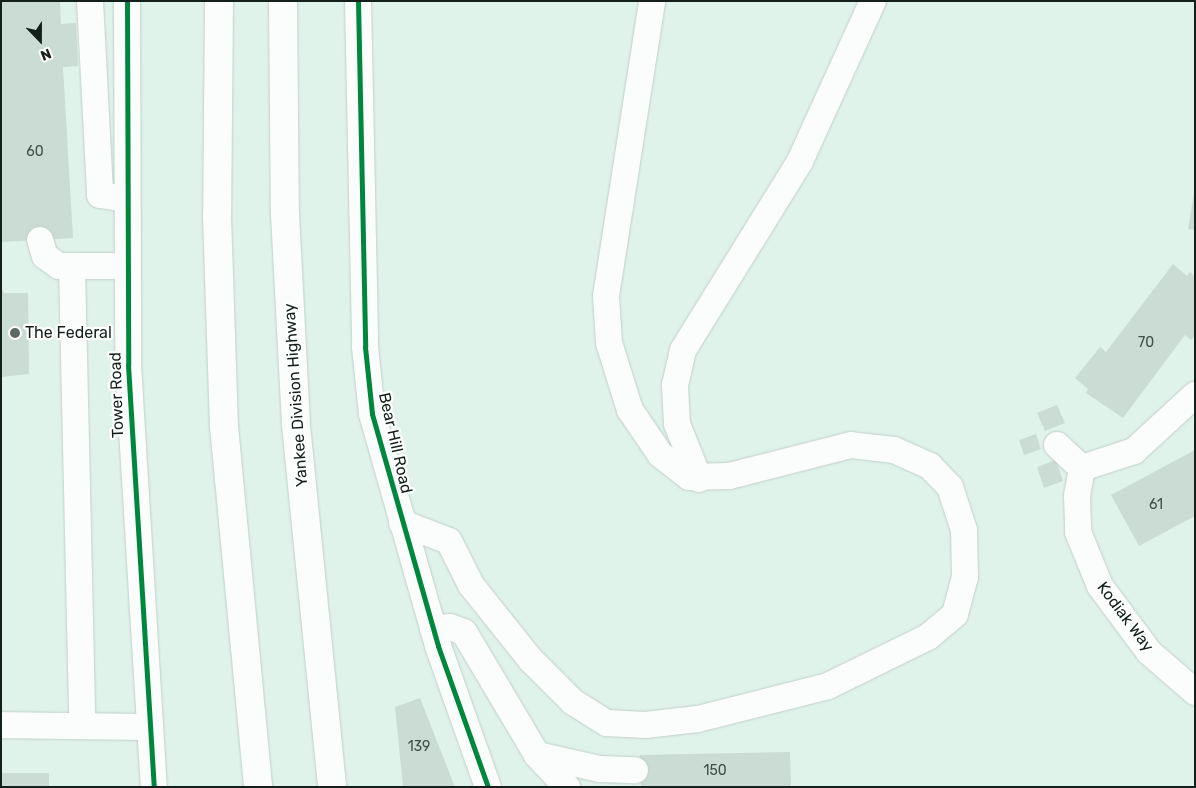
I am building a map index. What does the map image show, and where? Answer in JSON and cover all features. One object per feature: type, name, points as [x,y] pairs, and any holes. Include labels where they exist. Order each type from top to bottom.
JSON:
[{"type":"highway","points":[[219,1],[217,216],[224,426],[258,787]]},
{"type":"highway","name":"Yankee Division Highway","points":[[283,1],[285,214],[294,389],[332,787]]},
{"type":"street","points":[[90,1],[100,195],[127,198]]},
{"type":"street","name":"Tower Road","points":[[127,1],[127,266],[131,442],[154,787]]},
{"type":"street","name":"Bear Hill Road","points":[[358,1],[367,375],[378,441],[433,630],[488,787]]},
{"type":"street","points":[[402,523],[449,541],[471,585],[530,659],[573,702],[607,723],[645,725],[698,719],[828,686],[928,638],[955,614],[966,561],[962,516],[950,487],[915,458],[851,445],[729,476],[699,479],[671,467],[630,410],[617,378],[607,326],[607,277],[652,1]]},
{"type":"street","points":[[699,479],[677,424],[675,385],[683,350],[800,161],[872,1]]},
{"type":"street","points":[[40,240],[48,260],[72,268],[127,266]]},
{"type":"street","points":[[72,268],[82,726]]},
{"type":"street","points":[[1057,445],[1082,468],[1115,460],[1139,447],[1195,395]]},
{"type":"street","name":"Kodiak Way","points":[[1082,468],[1077,496],[1078,532],[1094,575],[1149,652],[1195,692]]},
{"type":"street","points":[[433,630],[450,627],[464,632],[537,755],[566,787]]},
{"type":"street","points":[[1,725],[150,726]]},
{"type":"street","points":[[537,755],[600,769],[635,770]]},
{"type":"building","points":[[1,1],[60,1],[61,24],[76,23],[78,66],[63,67],[73,238],[1,242]]},
{"type":"building","points":[[1195,193],[1195,230],[1188,229]]},
{"type":"building","points":[[1173,264],[1187,276],[1190,272],[1195,276],[1195,335],[1191,340],[1185,335],[1123,418],[1086,393],[1088,389],[1075,378],[1100,347],[1106,352]]},
{"type":"building","name":"The Federal","points":[[1,287],[4,293],[28,293],[29,374],[1,377]]},
{"type":"building","points":[[1057,405],[1065,423],[1045,431],[1037,413]]},
{"type":"building","points":[[1036,434],[1041,449],[1024,455],[1019,440]]},
{"type":"building","points":[[1195,450],[1195,516],[1139,546],[1111,495]]},
{"type":"building","points":[[1056,460],[1063,481],[1044,488],[1037,467]]},
{"type":"building","points":[[420,698],[455,787],[403,787],[395,707]]},
{"type":"building","points":[[790,752],[791,787],[641,787],[640,755]]},
{"type":"building","points":[[1,773],[49,773],[49,787],[1,787]]},
{"type":"cycle path","points":[[127,1],[128,365],[154,787]]},
{"type":"cycle path","points":[[358,1],[365,347],[372,414],[438,646],[488,787]]},
{"type":"place","name":"The Federal","points":[[15,333]]}]
